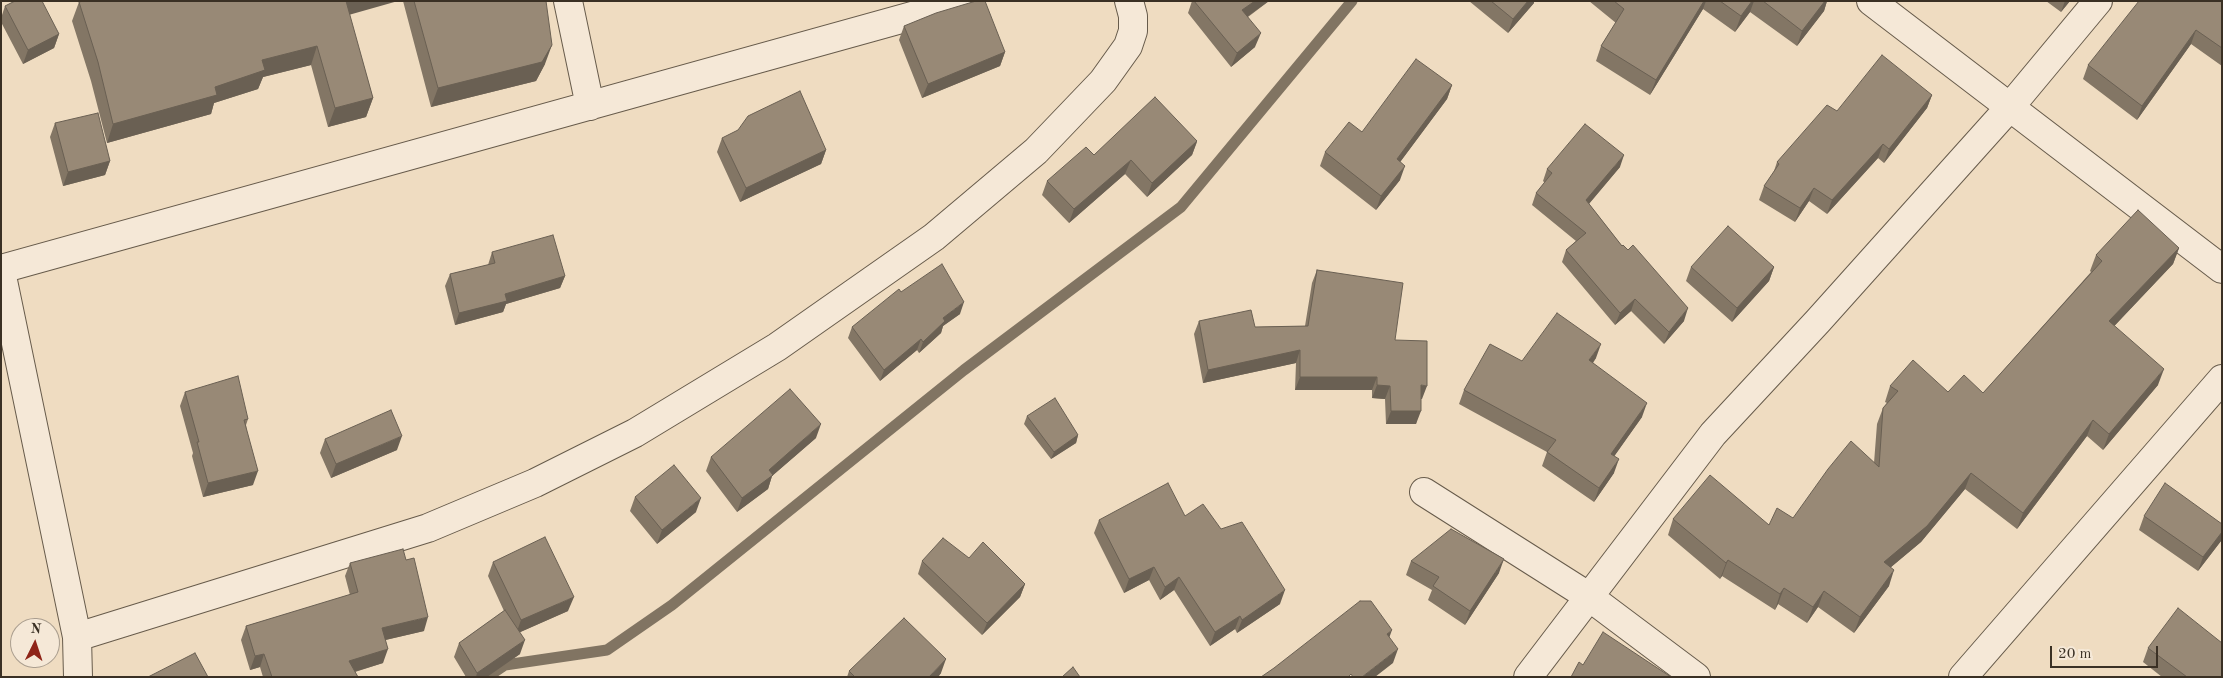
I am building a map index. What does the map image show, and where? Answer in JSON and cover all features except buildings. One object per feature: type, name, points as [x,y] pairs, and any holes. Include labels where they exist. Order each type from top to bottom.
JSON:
[{"type":"street","points":[[568,1],[590,106]]},
{"type":"street","points":[[78,677],[77,636],[1,270],[966,1]]},
{"type":"street","points":[[77,636],[428,528],[535,483],[636,434],[777,347],[934,237],[1036,151],[1103,80],[1128,46],[1133,31],[1133,16],[1129,1]]},
{"type":"street","points":[[1871,1],[2222,269]]},
{"type":"street","points":[[1528,677],[1713,434],[1818,321],[2009,108],[2098,1]]},
{"type":"street","points":[[1963,677],[2222,379]]},
{"type":"street","points":[[1424,492],[1588,596],[1696,677]]},
{"type":"waterway","points":[[487,677],[505,665],[607,650],[672,605],[964,370],[1181,207],[1352,1]]}]
